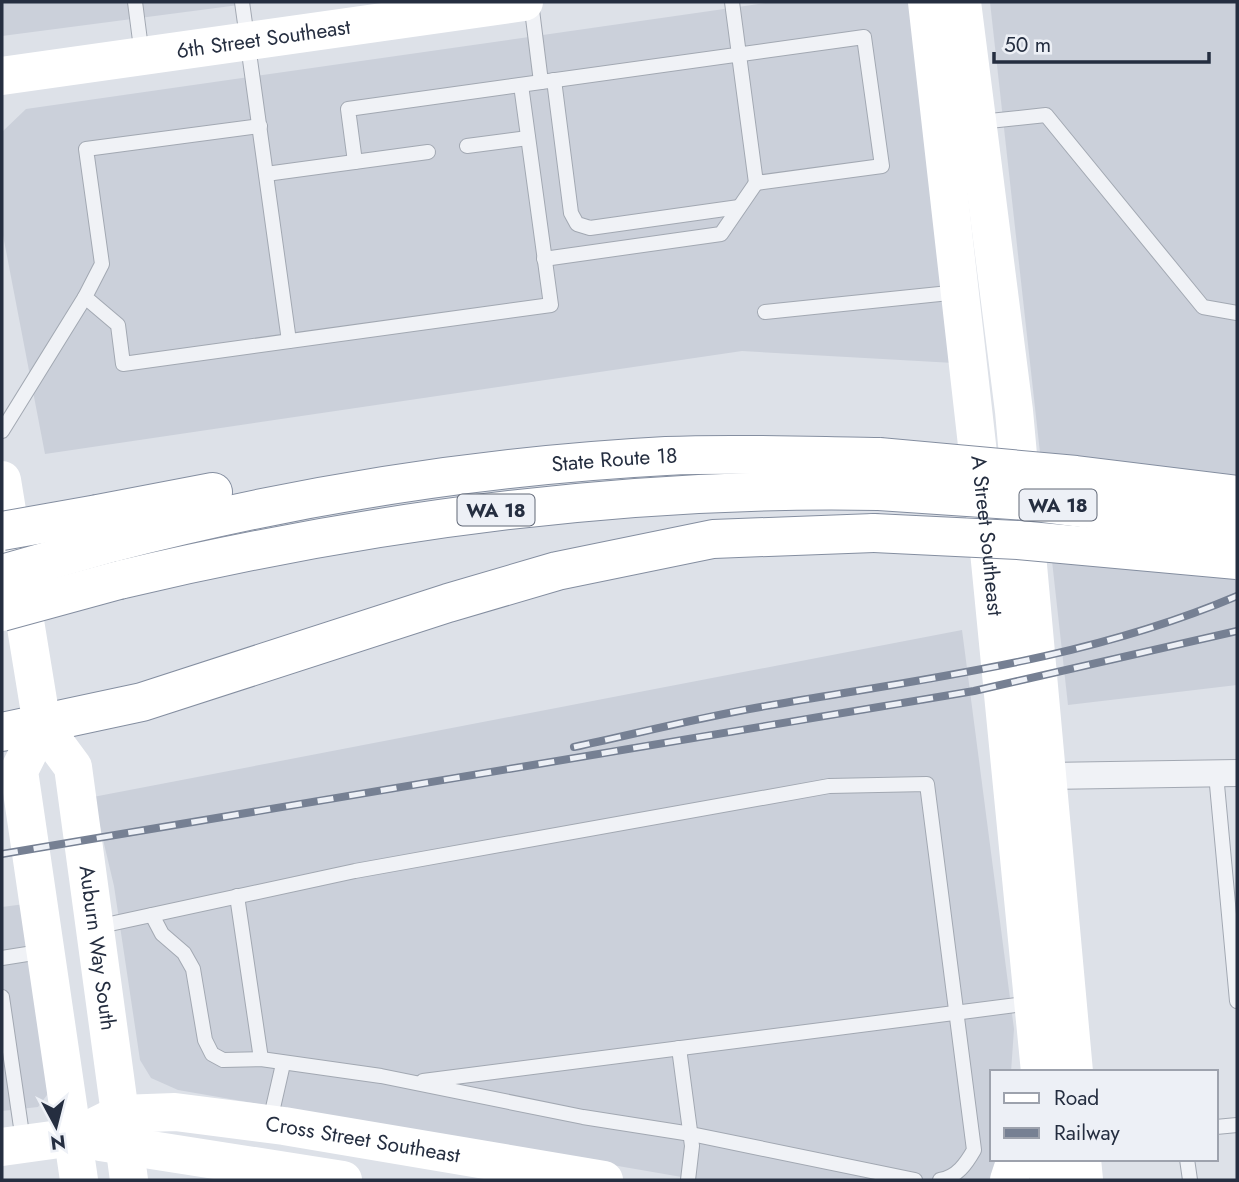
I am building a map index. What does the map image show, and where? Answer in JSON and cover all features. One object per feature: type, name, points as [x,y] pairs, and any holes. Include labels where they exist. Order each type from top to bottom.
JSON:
[{"type":"main road","name":"6th Street Southeast","points":[[2,76],[480,5],[524,2]]},
{"type":"main road","name":"A Street Southeast","points":[[927,2],[960,292],[1033,1003],[1048,1070]]},
{"type":"main road","name":"A Street Southeast","points":[[962,2],[1014,411],[1047,776],[1048,1070]]},
{"type":"main road","name":"State Route 18","points":[[2,574],[244,511],[381,486],[522,468],[667,456],[751,454],[1026,501],[1237,528]]},
{"type":"main road","name":"State Route 18","points":[[2,612],[109,546],[284,542],[530,506],[879,474],[1076,475],[1237,495]]},
{"type":"main road","name":"Auburn Way South","points":[[2,480],[42,725],[73,767],[124,1147]]},
{"type":"main road","points":[[2,531],[109,546]]},
{"type":"main road","points":[[2,732],[142,702],[557,571],[713,539],[874,533],[1018,540],[1237,560]]},
{"type":"main road","points":[[42,725],[19,771],[79,1180]]},
{"type":"main road","name":"Cross Street Southeast","points":[[124,1147],[175,1112],[270,1123],[604,1180]]},
{"type":"main road","name":"Cross Street Southeast","points":[[12,1145],[74,1137],[343,1180]]},
{"type":"main road","points":[[1009,1180],[1015,1161]]},
{"type":"main road","points":[[1047,1161],[1049,1180]]},
{"type":"main road","points":[[1082,1161],[1084,1180]]},
{"type":"street","points":[[1047,776],[1227,773]]},
{"type":"lane","points":[[135,2],[142,56]]},
{"type":"lane","points":[[242,2],[289,341]]},
{"type":"lane","points":[[531,2],[571,213],[577,223],[590,228],[739,208]]},
{"type":"lane","points":[[544,259],[721,234],[756,183],[732,2]]},
{"type":"lane","points":[[355,162],[348,108],[864,37],[882,166],[756,183]]},
{"type":"lane","points":[[85,297],[118,325],[123,364],[551,305],[521,85]]},
{"type":"lane","points":[[979,123],[1045,115],[1203,307],[1237,313]]},
{"type":"lane","points":[[2,431],[85,297],[102,264],[86,149],[260,126]]},
{"type":"lane","points":[[467,146],[528,138]]},
{"type":"lane","points":[[266,174],[428,152]]},
{"type":"lane","points":[[765,312],[960,292]]},
{"type":"lane","points":[[1227,773],[1237,1001]]},
{"type":"lane","points":[[95,928],[355,871],[829,786],[927,784],[974,1150],[966,1164],[950,1179],[940,1180]]},
{"type":"lane","points":[[237,895],[261,1059]]},
{"type":"lane","points":[[152,915],[162,934],[184,953],[193,969],[205,1040],[212,1054],[223,1060],[261,1059],[412,1082],[583,1117],[691,1134],[915,1180]]},
{"type":"lane","points":[[2,958],[47,951]]},
{"type":"lane","points":[[2,997],[12,1145]]},
{"type":"lane","points":[[412,1082],[1033,1003]]},
{"type":"lane","points":[[678,1048],[691,1134],[692,1154],[688,1180]]},
{"type":"lane","points":[[270,1123],[283,1064]]},
{"type":"lane","points":[[1218,1127],[1237,1125]]},
{"type":"lane","points":[[1187,1161],[1190,1180]]},
{"type":"shaded area","points":[[2,2],[262,2],[2,36]]},
{"type":"shaded area","points":[[773,2],[908,2],[913,14],[954,363],[742,351],[45,454],[2,230],[2,132],[26,109]]},
{"type":"shaded area","points":[[990,2],[1237,2],[1237,685],[1068,705]]},
{"type":"shaded area","points":[[962,630],[1014,1029],[1011,1070],[990,1070],[990,1161],[1003,1161],[995,1180],[699,1180],[178,1090],[151,1078],[140,1060],[114,886],[93,797]]},
{"type":"shaded area","points":[[25,904],[49,1072],[47,1095],[38,1107],[2,1111],[2,907]]},
{"type":"railway","points":[[574,747],[722,714],[949,675],[1066,651],[1181,618],[1237,596]]},
{"type":"railway","points":[[2,854],[974,691],[1237,631]]}]
